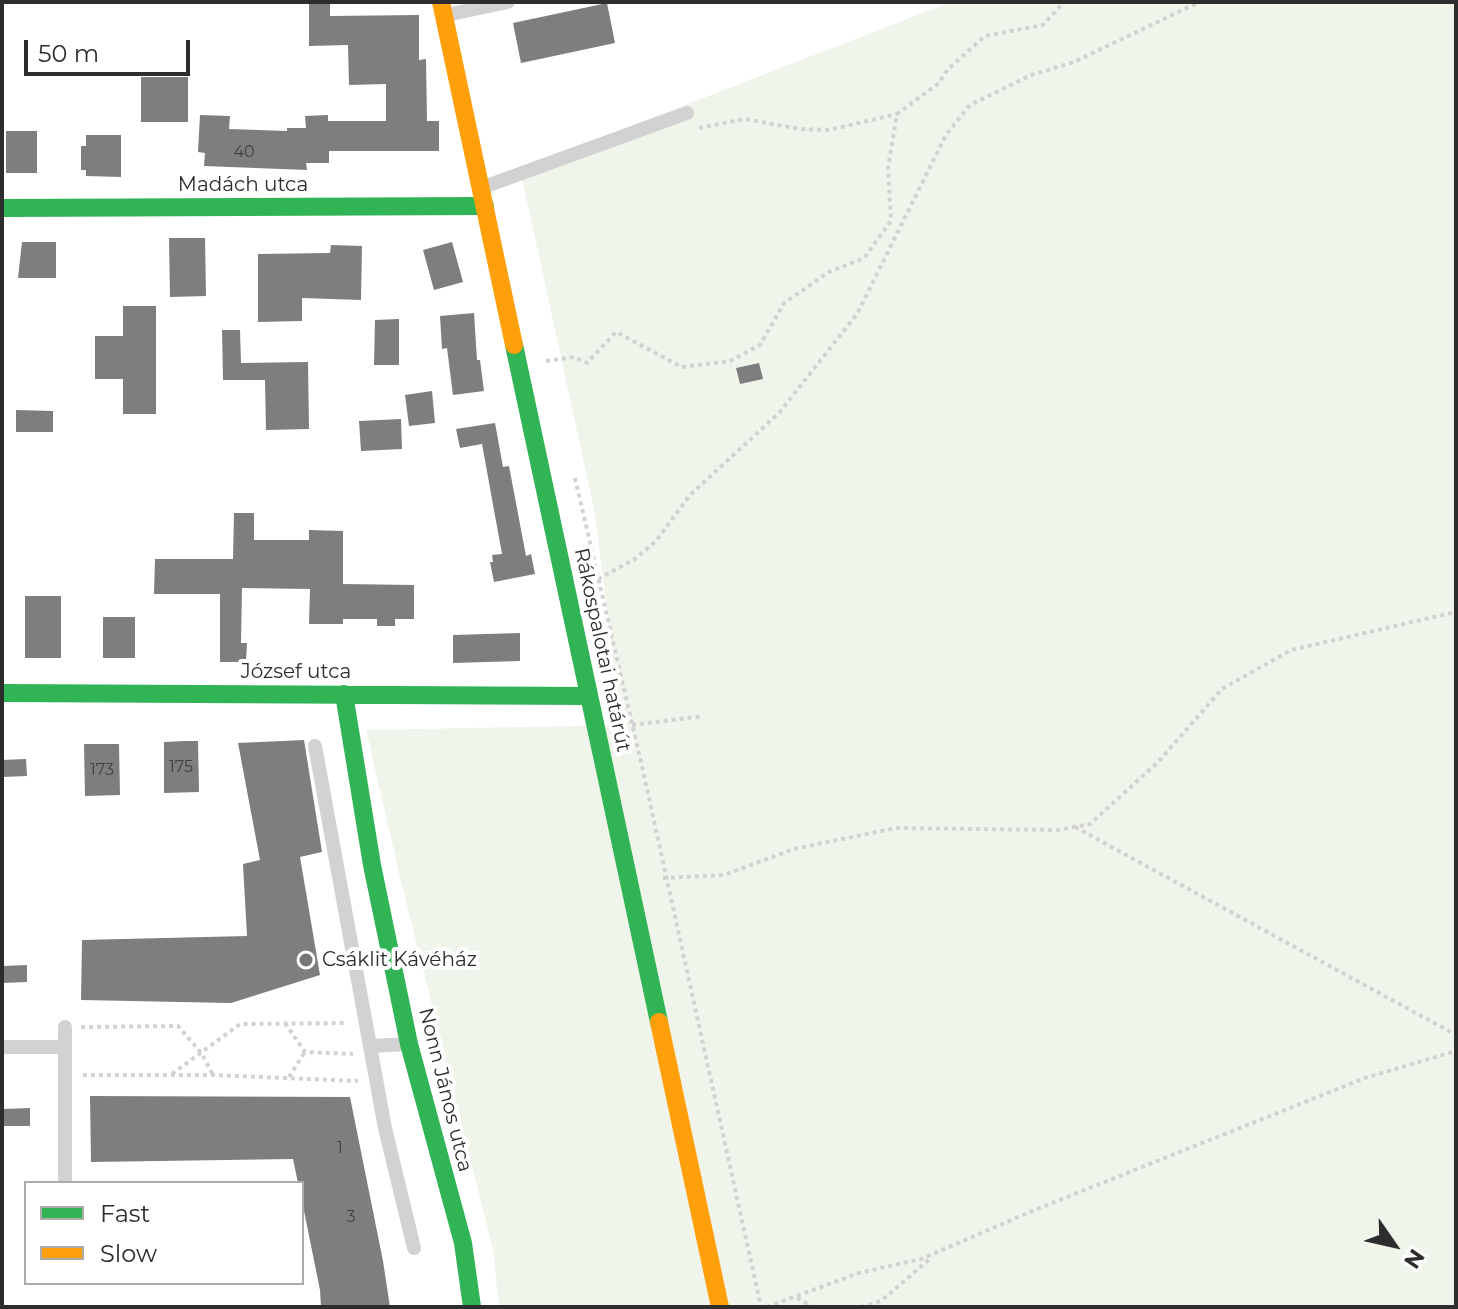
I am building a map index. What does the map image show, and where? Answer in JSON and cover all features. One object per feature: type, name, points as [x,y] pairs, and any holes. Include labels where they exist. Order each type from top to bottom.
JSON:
[{"type":"street","name":"Rákospalotai határút","points":[[443,9],[720,1307]]},
{"type":"street","name":"Madách utca","points":[[2,208],[483,197]]},
{"type":"street","name":"József utca","points":[[2,693],[589,696]]},
{"type":"street","name":"Nonn János utca","points":[[344,694],[372,865],[409,1044],[463,1243],[472,1307]]},
{"type":"lane","points":[[443,9],[508,2]]},
{"type":"lane","points":[[483,197],[687,113]]},
{"type":"lane","points":[[315,746],[376,1082],[414,1248]]},
{"type":"lane","points":[[65,1027],[65,1181]]},
{"type":"lane","points":[[370,1050],[409,1044]]},
{"type":"lane","points":[[2,1047],[65,1047]]},
{"type":"path","points":[[662,122],[693,129],[745,119],[800,129],[829,130],[897,114],[939,83],[948,69],[985,36],[1043,25],[1064,2]]},
{"type":"path","points":[[598,579],[635,559],[656,541],[690,495],[779,413],[828,351],[857,314],[946,135],[970,105],[1031,75],[1074,62],[1199,2]]},
{"type":"path","points":[[518,359],[546,361],[574,357],[587,363],[616,332],[682,367],[730,361],[760,345],[784,303],[829,272],[864,258],[891,221],[888,168],[897,114]]},
{"type":"path","points":[[571,464],[767,1307],[859,1273],[921,1259],[1037,1209],[1365,1078],[1456,1051]]},
{"type":"path","points":[[629,882],[724,875],[794,849],[896,828],[1057,830],[1090,824],[1158,762],[1222,689],[1291,650],[1456,612]]},
{"type":"path","points":[[632,725],[703,716]]},
{"type":"path","points":[[1074,827],[1456,1035]]},
{"type":"path","points":[[171,1075],[240,1024],[365,1022]]},
{"type":"path","points":[[285,1023],[305,1052]]},
{"type":"path","points":[[65,1027],[178,1026],[202,1054],[213,1075]]},
{"type":"path","points":[[305,1052],[370,1050]]},
{"type":"path","points":[[288,1078],[305,1052]]},
{"type":"path","points":[[65,1075],[213,1075],[376,1082]]},
{"type":"path","points":[[861,1307],[881,1301],[937,1252]]},
{"type":"path","points":[[797,1298],[813,1307]]},
{"type":"shaded area","points":[[951,2],[1456,2],[1456,1307],[499,1307],[493,1250],[366,730],[621,725],[595,514],[520,169]]},
{"type":"building","points":[[607,3],[615,43],[521,63],[513,23]]},
{"type":"building","points":[[309,4],[330,4],[330,16],[419,15],[419,60],[426,59],[427,121],[439,121],[439,151],[329,151],[329,163],[306,163],[307,170],[204,166],[205,153],[198,152],[200,115],[230,116],[229,129],[287,131],[287,128],[306,128],[305,116],[328,115],[328,121],[386,121],[386,84],[349,85],[348,45],[309,46]]},
{"type":"building","points":[[141,77],[188,77],[188,122],[141,122]]},
{"type":"building","points":[[6,131],[37,131],[37,173],[6,173]]},
{"type":"building","points":[[86,135],[121,135],[121,177],[86,176],[86,170],[81,170],[81,146],[86,146]]},
{"type":"building","points":[[169,238],[205,238],[206,296],[170,297]]},
{"type":"building","points":[[22,242],[56,242],[56,278],[18,278]]},
{"type":"building","points":[[452,242],[463,282],[434,290],[423,250]]},
{"type":"building","points":[[331,245],[362,246],[361,300],[302,298],[302,321],[258,322],[258,254],[330,253]]},
{"type":"building","points":[[123,306],[156,306],[156,414],[123,414],[123,379],[95,379],[95,336],[123,336]]},
{"type":"building","points":[[474,313],[477,360],[480,360],[484,391],[453,395],[447,348],[442,349],[440,316]]},
{"type":"building","points":[[399,319],[399,365],[374,365],[375,320]]},
{"type":"building","points":[[222,330],[240,330],[241,363],[308,362],[309,429],[266,430],[265,380],[223,380]]},
{"type":"building","points":[[759,363],[763,379],[740,384],[736,368]]},
{"type":"building","points":[[432,391],[435,423],[409,426],[405,395]]},
{"type":"building","points":[[16,410],[53,411],[53,432],[16,432]]},
{"type":"building","points":[[401,419],[402,449],[361,451],[359,421]]},
{"type":"building","points":[[495,423],[503,467],[509,466],[526,556],[531,554],[535,574],[494,582],[490,562],[493,562],[492,555],[502,554],[482,444],[460,448],[456,429]]},
{"type":"building","points":[[234,513],[254,513],[254,540],[309,540],[309,530],[343,531],[343,584],[414,585],[414,619],[395,619],[395,626],[377,626],[377,619],[343,619],[343,624],[309,624],[310,589],[242,588],[241,643],[247,643],[246,662],[220,662],[220,594],[154,594],[155,559],[233,559]]},
{"type":"building","points":[[25,596],[61,596],[61,658],[25,658]]},
{"type":"building","points":[[103,617],[135,617],[135,658],[103,658]]},
{"type":"building","points":[[520,633],[520,661],[453,663],[453,635]]},
{"type":"building","points":[[304,740],[322,852],[300,857],[320,975],[231,1003],[81,1000],[82,940],[247,936],[243,864],[260,860],[238,743]]},
{"type":"building","points":[[198,741],[199,792],[164,793],[164,742]]},
{"type":"building","points":[[84,744],[119,744],[120,795],[85,796]]},
{"type":"building","points":[[26,759],[27,776],[2,777],[2,760]]},
{"type":"building","points":[[27,965],[27,982],[2,983],[2,966]]},
{"type":"building","points":[[90,1096],[350,1097],[390,1307],[321,1307],[304,1211],[304,1181],[298,1181],[293,1159],[91,1162]]},
{"type":"building","points":[[30,1108],[30,1126],[2,1126],[2,1109]]},
{"type":"traffic: fast","points":[[2,208],[485,206]]},
{"type":"traffic: fast","points":[[514,345],[659,1022]]},
{"type":"traffic: fast","points":[[2,693],[589,696]]},
{"type":"traffic: fast","points":[[344,694],[372,865],[409,1044],[463,1243],[472,1307]]},
{"type":"traffic: slow","points":[[441,2],[514,345]]},
{"type":"traffic: slow","points":[[659,1022],[720,1307]]},
{"type":"place","name":"Csáklit Kávéház","points":[[306,960]]}]
